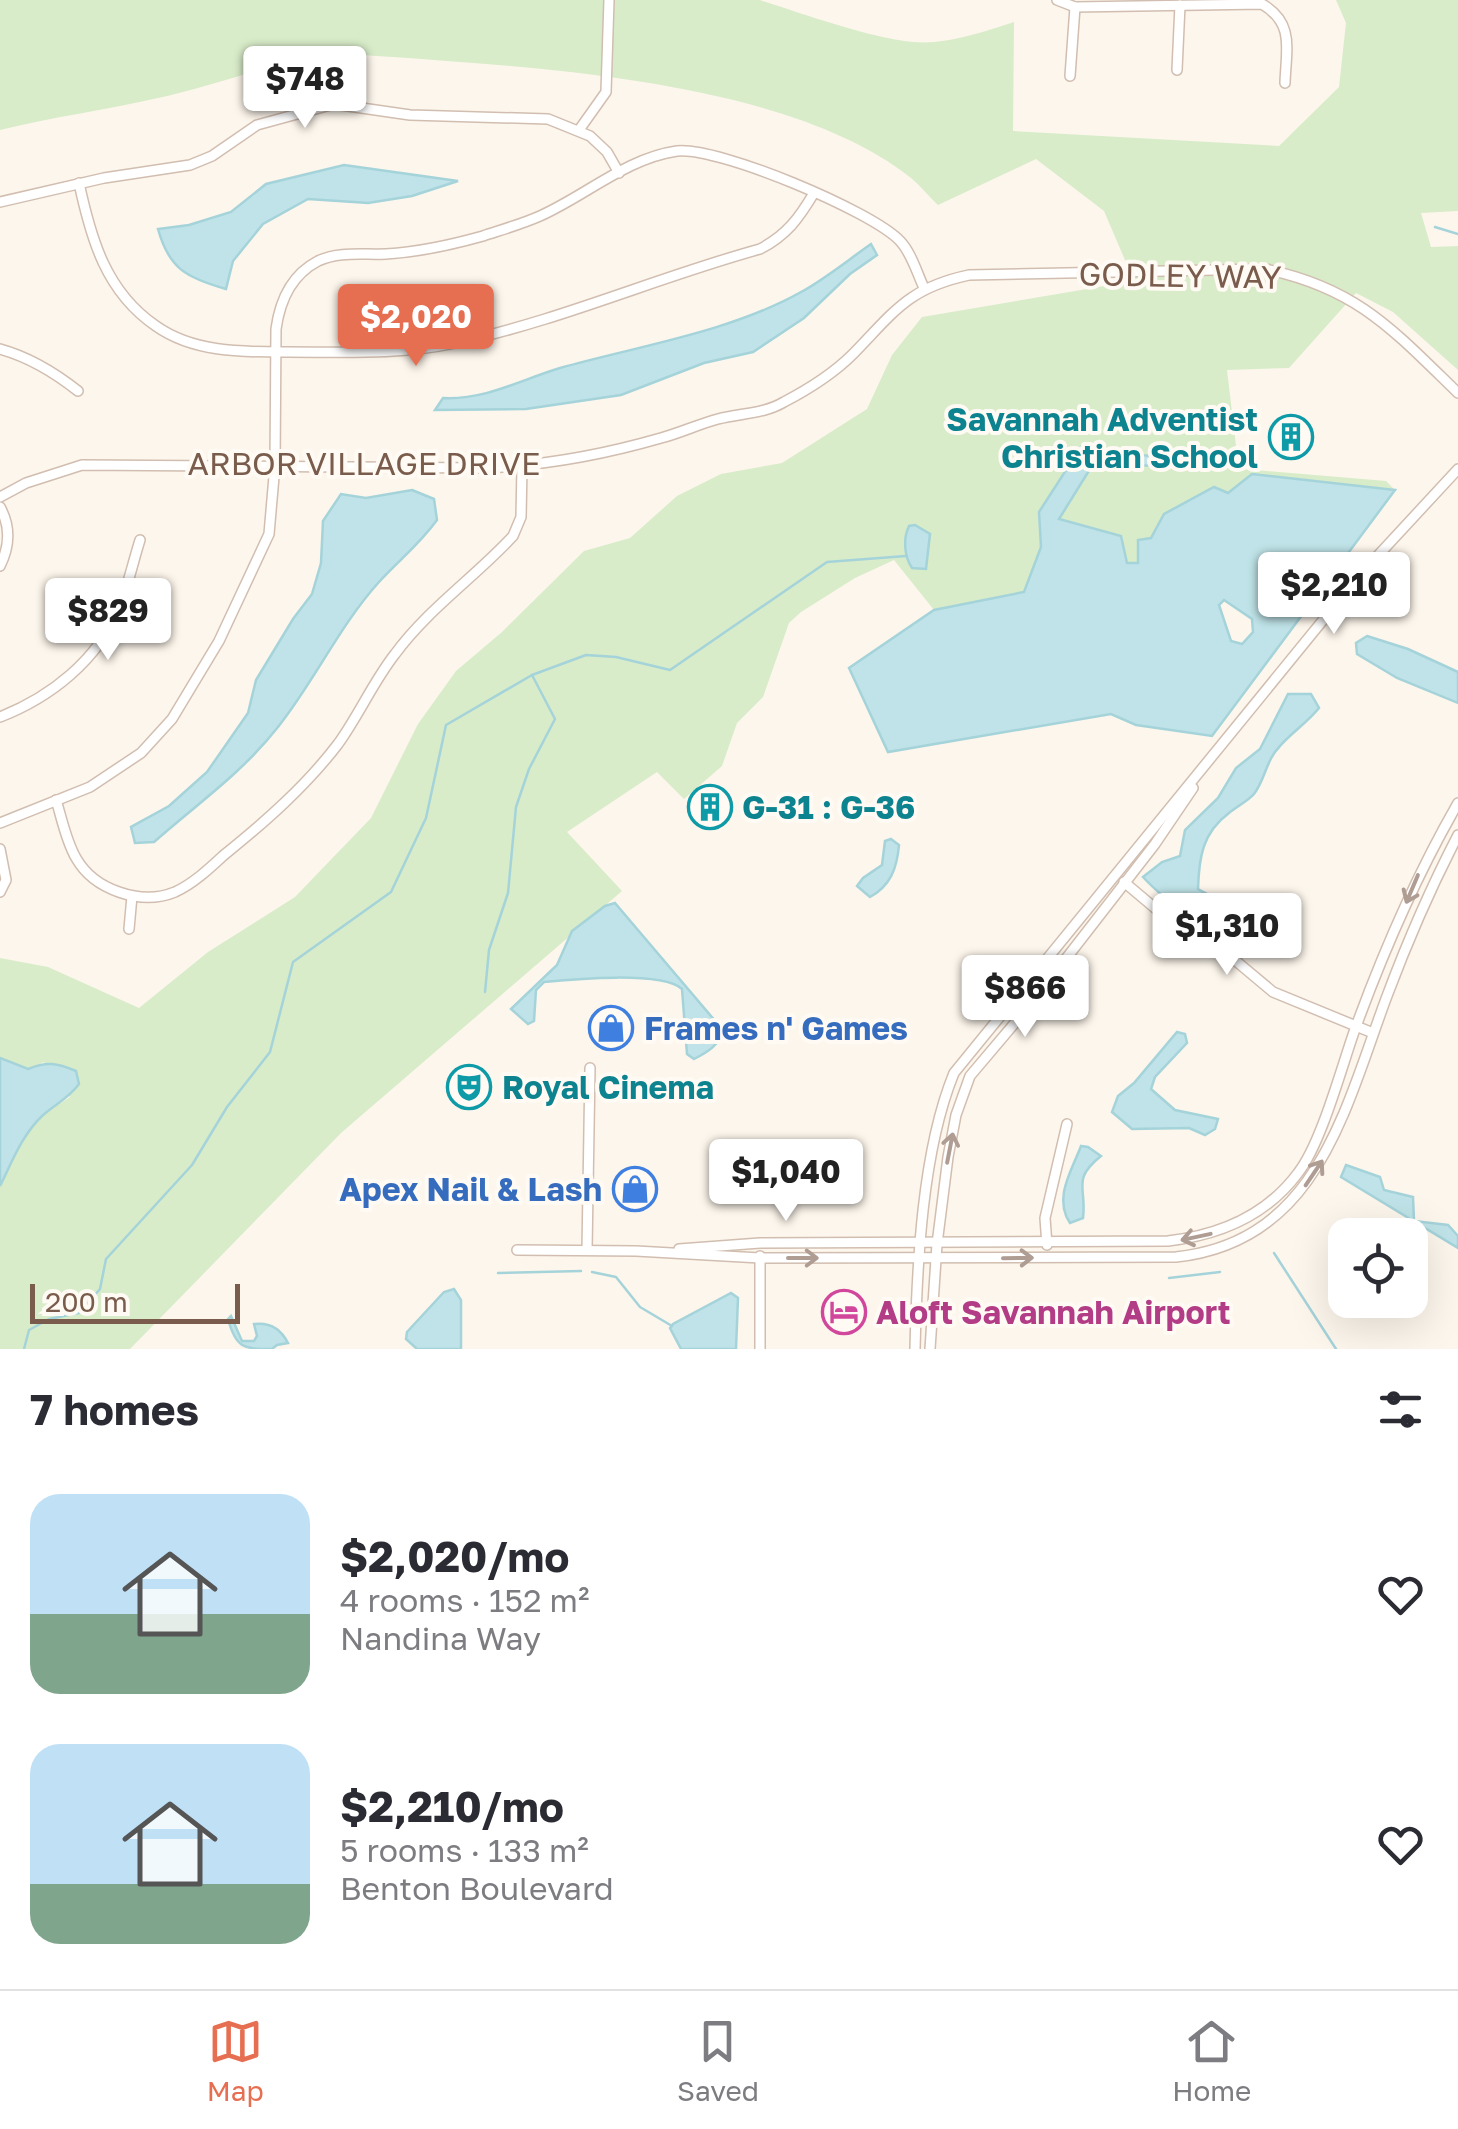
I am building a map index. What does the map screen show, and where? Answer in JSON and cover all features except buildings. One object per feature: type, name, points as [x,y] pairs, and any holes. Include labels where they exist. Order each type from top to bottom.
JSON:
[{"type":"street","points":[[579,130],[606,92],[609,0]]},
{"type":"street","points":[[1056,0],[1076,6],[1262,4],[1285,23],[1285,83]]},
{"type":"street","points":[[1177,70],[1180,5]]},
{"type":"street","points":[[1070,76],[1076,6]]},
{"type":"street","points":[[0,202],[79,183],[190,165],[212,156],[256,124],[334,104],[410,115],[541,118],[579,130],[606,152],[619,173]]},
{"type":"street","points":[[0,823],[90,787],[141,753],[175,716],[219,642],[264,552],[272,512],[280,306],[298,276],[319,260],[334,255],[431,249],[483,236],[540,216],[619,173],[679,151],[774,174],[888,230],[902,243],[924,288]]},
{"type":"street","points":[[79,183],[87,222],[108,276],[124,298],[157,327],[194,344],[230,351],[276,352],[414,350],[494,334],[760,249],[783,237],[814,193]]},
{"type":"street","name":"GODLEY WAY","points":[[924,288],[969,275],[1264,270],[1284,273],[1332,289],[1368,310],[1458,393]]},
{"type":"street","name":"ARBOR VILLAGE DRIVE","points":[[0,497],[26,483],[82,465],[522,467],[589,456],[775,406],[850,357],[890,313],[924,288]]},
{"type":"street","points":[[0,349],[54,373],[78,391]]},
{"type":"street","points":[[56,800],[76,859],[92,878],[132,896],[174,892],[185,886],[256,829],[312,775],[338,743],[404,642],[513,536],[521,517],[522,467]]},
{"type":"street","points":[[915,1349],[921,1244],[940,1109],[954,1073],[1368,564],[1458,469]]},
{"type":"street","points":[[0,507],[8,531],[8,546],[0,566]]},
{"type":"street","points":[[0,717],[52,689],[92,652],[119,608],[140,540]]},
{"type":"street","points":[[930,1349],[937,1244],[953,1129],[970,1076],[1030,1005],[1188,798],[1203,770]]},
{"type":"street","points":[[636,1251],[760,1243],[1168,1242],[1198,1238],[1246,1220],[1280,1193],[1304,1164],[1417,876],[1458,803]]},
{"type":"street","points":[[517,1250],[920,1260],[1189,1255],[1225,1246],[1264,1224],[1297,1197],[1322,1161],[1416,920],[1458,834]]},
{"type":"street","points":[[0,849],[6,880],[0,892]]},
{"type":"street","points":[[1124,882],[1174,925],[1230,956],[1273,992],[1373,1033]]},
{"type":"street","points":[[129,929],[132,896]]},
{"type":"street","points":[[587,1250],[590,1068]]},
{"type":"street","points":[[1048,1258],[1045,1218],[1067,1124]]},
{"type":"street","points":[[760,1243],[760,1349]]},
{"type":"green space","points":[[0,0],[760,0],[856,30],[913,42],[964,37],[1014,22],[1013,131],[1279,146],[1339,87],[1346,23],[1336,0],[1458,0],[1458,211],[1421,213],[1431,247],[1458,246],[1458,370],[1393,312],[1356,293],[1289,368],[1227,370],[1237,454],[1243,469],[1386,481],[1395,490],[1252,475],[1151,538],[1138,564],[1126,563],[1120,536],[1059,520],[1090,469],[1115,465],[1169,466],[1177,457],[1114,454],[1082,447],[1039,512],[1041,547],[1024,592],[934,610],[894,560],[855,578],[801,612],[789,623],[763,697],[737,723],[722,766],[684,799],[657,772],[567,832],[622,891],[341,1133],[130,1349],[0,1349],[0,1186],[29,1130],[44,1114],[70,1097],[44,1062],[28,1069],[0,1058],[0,958],[48,967],[139,1008],[208,952],[295,897],[371,818],[418,724],[456,671],[502,632],[584,551],[630,538],[677,496],[721,474],[782,463],[867,409],[892,355],[922,317],[1134,281],[1104,211],[1036,159],[938,205],[911,178],[855,143],[789,116],[636,81],[477,63],[337,53],[158,98],[0,130]]},
{"type":"water","points":[[344,165],[458,181],[412,196],[368,203],[308,199],[263,224],[233,261],[226,289],[190,276],[174,263],[162,243],[158,229],[189,225],[231,212],[266,184]]},
{"type":"water","points":[[871,244],[877,255],[850,274],[804,318],[753,352],[704,363],[621,395],[526,409],[435,410],[443,398],[488,393],[560,368],[744,318],[810,287]]},
{"type":"water","points":[[1081,447],[1114,454],[1178,457],[1169,466],[1115,465],[1090,469],[1059,519],[1121,536],[1127,563],[1138,563],[1138,540],[1151,538],[1164,514],[1214,487],[1228,493],[1252,474],[1395,490],[1212,736],[1136,725],[1111,714],[888,752],[849,668],[934,610],[1024,592],[1041,547],[1039,512]],"holes":[[[1224,600],[1252,619],[1253,632],[1242,644],[1231,641],[1219,605]]]},
{"type":"water","points":[[412,490],[434,499],[437,520],[365,599],[278,727],[234,774],[154,842],[135,843],[131,827],[169,806],[207,772],[248,713],[256,680],[312,594],[321,563],[323,521],[341,494],[366,498]]},
{"type":"water","points":[[915,525],[930,534],[926,569],[912,568],[907,558],[906,536],[909,526]]},
{"type":"water","points":[[1367,636],[1458,672],[1458,703],[1397,678],[1357,654],[1356,643]]},
{"type":"water","points":[[1288,694],[1311,694],[1319,708],[1275,752],[1254,794],[1213,829],[1201,857],[1198,889],[1251,918],[1257,926],[1256,940],[1229,939],[1196,921],[1143,877],[1162,862],[1180,856],[1185,830],[1218,798],[1236,768],[1260,749]]},
{"type":"water","points":[[891,839],[899,845],[894,869],[883,888],[870,897],[857,886],[882,865],[885,841]]},
{"type":"water","points":[[615,903],[722,1029],[716,1044],[699,1057],[694,1059],[687,1054],[682,989],[672,983],[616,978],[544,982],[536,990],[534,1021],[528,1024],[511,1009],[557,965],[572,931]]},
{"type":"water","points":[[1177,1032],[1185,1034],[1187,1043],[1155,1077],[1151,1089],[1175,1110],[1218,1119],[1215,1129],[1205,1135],[1189,1128],[1132,1129],[1112,1112],[1118,1096]]},
{"type":"water","points":[[0,1058],[28,1069],[47,1064],[63,1066],[76,1071],[79,1084],[35,1123],[0,1186]]},
{"type":"water","points":[[1081,1146],[1101,1156],[1083,1178],[1083,1218],[1070,1223],[1063,1204],[1064,1194]]},
{"type":"water","points":[[1346,1165],[1380,1177],[1384,1190],[1413,1197],[1414,1218],[1409,1218],[1341,1177]]},
{"type":"water","points":[[1428,1223],[1448,1225],[1458,1236],[1458,1248],[1428,1230]]},
{"type":"water","points":[[454,1289],[461,1300],[461,1349],[417,1349],[406,1339],[407,1332],[444,1292]]},
{"type":"water","points":[[731,1293],[738,1298],[736,1349],[681,1349],[670,1328],[673,1324]]},
{"type":"water","points":[[231,1316],[242,1341],[254,1341],[254,1324],[265,1324],[282,1334],[288,1343],[272,1349],[242,1345],[231,1329]]},
{"type":"waterway","points":[[1435,227],[1458,234]]},
{"type":"waterway","points":[[532,675],[586,655],[616,657],[670,670],[827,562],[906,556]]},
{"type":"waterway","points":[[24,1349],[29,1330],[49,1319],[79,1313],[100,1289],[106,1259],[192,1165],[227,1107],[270,1052],[293,962],[391,892],[426,818],[446,725],[532,675],[555,719],[529,769],[516,807],[508,893],[489,950],[485,992]]},
{"type":"waterway","points":[[1274,1253],[1336,1349]]},
{"type":"waterway","points":[[498,1273],[581,1271]]},
{"type":"waterway","points":[[592,1272],[616,1277],[640,1307],[672,1326]]},
{"type":"waterway","points":[[1169,1278],[1220,1272]]},
{"type":"place","name":"Savannah Adventist Christian School","points":[[1291,437]]},
{"type":"place","name":"G-31 : G-36","points":[[710,807]]},
{"type":"place","name":"Frames n' Games","points":[[611,1028]]},
{"type":"place","name":"Royal Cinema","points":[[469,1087]]},
{"type":"place","name":"Apex Nail & Lash","points":[[635,1189]]},
{"type":"place","name":"Aloft Savannah Airport","points":[[844,1312]]}]
